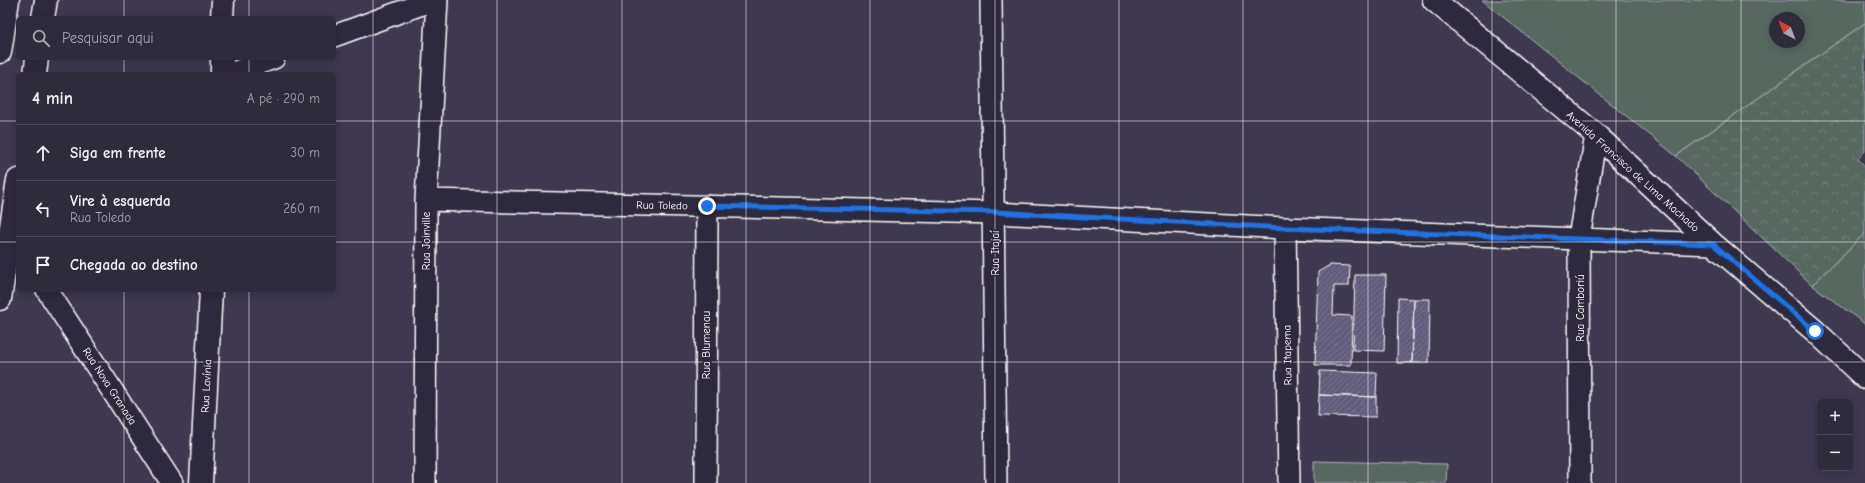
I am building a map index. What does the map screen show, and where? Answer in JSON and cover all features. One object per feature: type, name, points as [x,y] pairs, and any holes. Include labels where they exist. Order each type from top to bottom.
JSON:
[{"type":"street","points":[[0,52],[8,0]]},
{"type":"street","points":[[43,16],[46,0]]},
{"type":"street","points":[[222,0],[222,16]]},
{"type":"street","points":[[336,35],[433,0]]},
{"type":"street","name":"Rua Joinville","points":[[425,483],[426,200],[437,0]]},
{"type":"street","name":"Rua Itajaí","points":[[991,0],[995,212],[996,483]]},
{"type":"street","name":"Avenida Francisco de Lima Machado","points":[[1434,0],[1596,135],[1713,244],[1815,331],[1865,378]]},
{"type":"street","points":[[35,72],[37,60]]},
{"type":"street","points":[[222,60],[222,72]]},
{"type":"street","points":[[236,72],[268,60]]},
{"type":"street","name":"Rua Camboriú","points":[[1580,483],[1579,238],[1596,135]]},
{"type":"street","points":[[0,299],[13,196]]},
{"type":"street","name":"Rua Toledo","points":[[426,200],[995,212],[1285,228],[1713,244]]},
{"type":"street","name":"Rua Blumenau","points":[[706,483],[707,206]]},
{"type":"street","name":"Rua Itapema","points":[[1285,228],[1289,483]]},
{"type":"street","name":"Rua Nova Granada","points":[[48,292],[172,483]]},
{"type":"street","name":"Rua Lavínia","points":[[201,483],[211,292]]},
{"type":"green space","points":[[1482,0],[1865,0],[1865,23],[1676,156]]},
{"type":"green space","points":[[1865,23],[1865,151],[1858,159],[1865,166],[1865,233],[1812,285],[1676,156]]},
{"type":"green space","points":[[1865,233],[1865,324],[1812,285]]},
{"type":"green space","points":[[1314,461],[1447,464],[1446,483],[1314,483]]},
{"type":"building","points":[[1330,265],[1350,266],[1349,286],[1334,286],[1333,315],[1352,316],[1351,365],[1315,365],[1318,272]]},
{"type":"building","points":[[1355,275],[1386,275],[1384,351],[1353,350]]},
{"type":"building","points":[[1398,298],[1414,299],[1412,363],[1397,363]]},
{"type":"building","points":[[1414,299],[1430,299],[1429,363],[1412,363]]},
{"type":"building","points":[[1320,371],[1377,373],[1376,397],[1319,395]]},
{"type":"building","points":[[1319,395],[1376,397],[1376,417],[1318,416]]},
{"type":"route","points":[[707,206],[995,212],[1285,228],[1713,244],[1815,331]]}]
